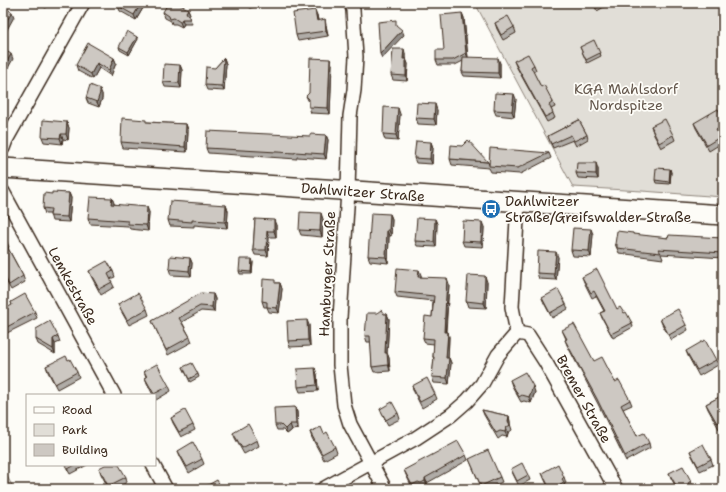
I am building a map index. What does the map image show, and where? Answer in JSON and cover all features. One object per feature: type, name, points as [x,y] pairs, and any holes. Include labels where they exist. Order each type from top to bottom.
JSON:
[{"type":"main road","name":"Dahlwitzer Straße","points":[[3,168],[723,215]]},
{"type":"street","points":[[3,148],[6,140],[83,3]]},
{"type":"street","name":"Hamburger Straße","points":[[351,3],[353,10],[356,56],[354,90],[350,116],[348,191],[340,318],[340,365],[344,405],[350,424],[385,489]]},
{"type":"street","name":"Lemkestraße","points":[[3,192],[113,394]]},
{"type":"street","points":[[323,489],[416,438],[451,416],[482,384],[498,355],[517,333],[512,307],[518,202]]},
{"type":"street","name":"Bremer Straße","points":[[517,333],[528,336],[546,362],[616,489]]},
{"type":"street","points":[[154,466],[166,489]]},
{"type":"green space","name":"KGA Mahlsdorf Nordspitze","points":[[475,3],[723,3],[723,197],[573,187]]},
{"type":"green space","points":[[3,469],[14,489],[3,489]]},
{"type":"building","points":[[119,3],[141,3],[134,15],[118,6]]},
{"type":"building","points":[[168,3],[177,3],[188,9],[186,12],[190,19],[182,19],[180,22],[174,18],[170,19],[169,16],[163,12]]},
{"type":"building","points":[[594,3],[605,3],[596,8]]},
{"type":"building","points":[[3,7],[12,12],[3,27]]},
{"type":"building","points":[[315,10],[317,21],[325,19],[326,31],[296,35],[293,13]]},
{"type":"building","points":[[462,13],[466,53],[453,60],[436,60],[436,50],[444,50],[441,15]]},
{"type":"building","points":[[508,16],[514,27],[501,35],[495,23]]},
{"type":"building","points":[[396,20],[396,25],[402,30],[380,54],[378,22]]},
{"type":"building","points":[[127,31],[137,37],[128,52],[119,47]]},
{"type":"building","points":[[723,39],[723,46],[720,40]]},
{"type":"building","points":[[594,40],[600,53],[586,60],[580,47]]},
{"type":"building","points":[[88,43],[114,58],[109,70],[97,63],[91,74],[76,65]]},
{"type":"building","points":[[3,49],[11,54],[3,69]]},
{"type":"building","points":[[393,49],[404,49],[403,59],[406,59],[406,76],[391,75]]},
{"type":"building","points":[[528,54],[534,65],[531,67],[541,87],[544,85],[553,102],[549,105],[553,113],[545,117],[514,61]]},
{"type":"building","points":[[463,57],[498,58],[498,73],[462,72]]},
{"type":"building","points":[[224,58],[222,86],[205,85],[206,67],[215,68]]},
{"type":"building","points":[[310,58],[330,59],[328,108],[309,107],[309,99],[306,96],[309,93]]},
{"type":"building","points":[[164,64],[180,65],[179,83],[163,82]]},
{"type":"building","points":[[90,85],[100,89],[97,102],[86,98]]},
{"type":"building","points":[[495,93],[514,94],[512,111],[494,110]]},
{"type":"building","points":[[417,103],[435,104],[434,119],[416,118]]},
{"type":"building","points":[[384,107],[398,108],[396,135],[383,134]]},
{"type":"building","points":[[718,109],[723,118],[723,126],[716,130],[720,137],[707,145],[694,123]]},
{"type":"building","points":[[122,118],[146,120],[146,122],[186,124],[185,147],[121,142]]},
{"type":"building","points":[[665,119],[673,135],[659,143],[651,126]]},
{"type":"building","points":[[43,120],[67,122],[66,134],[61,134],[60,138],[42,137]]},
{"type":"building","points":[[579,120],[587,135],[574,141],[571,135],[551,144],[548,136]]},
{"type":"building","points":[[207,131],[310,136],[310,134],[326,135],[324,154],[206,148]]},
{"type":"building","points":[[468,140],[488,162],[450,159],[451,145],[462,146]]},
{"type":"building","points":[[416,141],[431,142],[430,159],[414,158]]},
{"type":"building","points":[[490,148],[549,153],[518,168],[489,166]]},
{"type":"building","points":[[577,163],[596,163],[596,174],[576,173]]},
{"type":"building","points":[[656,168],[670,169],[669,182],[655,180]]},
{"type":"building","points":[[52,192],[69,193],[67,217],[50,216],[51,209],[43,208],[44,193],[52,194]]},
{"type":"building","points":[[90,197],[112,198],[111,204],[147,207],[146,225],[128,224],[128,221],[88,218]]},
{"type":"building","points":[[170,201],[226,205],[225,222],[168,220]]},
{"type":"building","points":[[300,212],[321,213],[320,231],[299,230]]},
{"type":"building","points":[[371,213],[390,214],[389,230],[387,230],[386,257],[368,256]]},
{"type":"building","points":[[417,218],[435,219],[434,242],[415,241]]},
{"type":"building","points":[[255,219],[274,220],[274,231],[267,231],[266,250],[253,250]]},
{"type":"building","points":[[463,221],[482,222],[481,242],[462,241]]},
{"type":"building","points":[[573,228],[591,229],[589,251],[571,250]]},
{"type":"building","points":[[617,231],[668,238],[669,235],[723,238],[723,253],[658,249],[661,253],[617,248],[617,244],[615,244]]},
{"type":"building","points":[[3,235],[7,242],[5,243],[23,276],[9,285],[3,273]]},
{"type":"building","points":[[538,251],[556,252],[554,274],[537,273]]},
{"type":"building","points":[[170,256],[190,258],[189,271],[169,269]]},
{"type":"building","points":[[240,259],[252,259],[251,272],[239,271]]},
{"type":"building","points":[[107,261],[113,271],[108,274],[112,282],[99,289],[89,271]]},
{"type":"building","points":[[397,268],[419,270],[418,277],[447,278],[444,332],[448,332],[446,358],[449,358],[447,378],[432,377],[434,339],[423,338],[425,316],[432,317],[434,296],[395,292]]},
{"type":"building","points":[[597,269],[617,309],[620,307],[624,313],[626,312],[632,323],[611,334],[600,313],[605,311],[594,291],[591,293],[582,277]]},
{"type":"building","points":[[468,275],[485,276],[484,303],[466,301]]},
{"type":"building","points":[[263,279],[275,280],[275,283],[280,283],[277,308],[267,307],[267,302],[262,301]]},
{"type":"building","points":[[558,289],[566,304],[550,313],[542,298]]},
{"type":"building","points":[[723,290],[723,298],[720,292]]},
{"type":"building","points":[[138,293],[147,309],[127,320],[118,304]]},
{"type":"building","points":[[201,293],[213,294],[212,307],[200,306],[179,318],[190,337],[166,350],[152,321]]},
{"type":"building","points":[[25,294],[35,312],[5,328],[3,324],[3,310],[12,305],[11,302]]},
{"type":"building","points":[[678,309],[686,325],[669,335],[660,319]]},
{"type":"building","points":[[381,310],[384,314],[387,314],[385,353],[387,353],[388,365],[372,367],[370,336],[365,336],[367,313],[377,313]]},
{"type":"building","points":[[307,320],[308,340],[288,341],[287,321]]},
{"type":"building","points":[[50,321],[58,336],[53,339],[53,349],[36,339],[36,329]]},
{"type":"building","points":[[574,324],[594,361],[602,357],[615,382],[619,380],[630,400],[621,405],[637,436],[644,433],[649,443],[625,456],[597,399],[565,340],[567,339],[562,330]]},
{"type":"building","points":[[705,340],[716,360],[697,370],[686,351]]},
{"type":"building","points":[[66,356],[68,360],[70,359],[77,372],[55,384],[46,366]]},
{"type":"building","points":[[192,363],[198,374],[189,379],[183,367]]},
{"type":"building","points":[[157,364],[169,386],[154,394],[145,378],[147,377],[144,371]]},
{"type":"building","points":[[315,368],[317,385],[298,387],[297,369]]},
{"type":"building","points":[[525,372],[533,386],[529,397],[522,395],[519,397],[510,380]]},
{"type":"building","points":[[427,378],[435,394],[420,402],[412,386]]},
{"type":"building","points":[[723,395],[723,420],[717,423],[706,404]]},
{"type":"building","points":[[392,402],[398,413],[386,420],[380,409]]},
{"type":"building","points":[[295,407],[296,424],[290,424],[285,429],[281,425],[275,425],[274,408]]},
{"type":"building","points":[[185,410],[193,425],[179,432],[171,418]]},
{"type":"building","points":[[482,410],[509,416],[508,421],[510,425],[506,428],[505,432],[500,431],[496,433]]},
{"type":"building","points":[[248,424],[257,440],[242,448],[233,433]]},
{"type":"building","points":[[321,427],[324,434],[327,432],[335,447],[322,454],[310,432]]},
{"type":"building","points":[[458,441],[466,455],[425,478],[425,481],[412,485],[404,470]]},
{"type":"building","points":[[193,442],[202,459],[187,467],[178,451]]},
{"type":"building","points":[[703,444],[711,459],[698,466],[690,451]]},
{"type":"building","points":[[488,450],[500,477],[481,486],[469,459]]},
{"type":"building","points":[[522,463],[528,475],[517,481],[511,469]]},
{"type":"building","points":[[558,464],[564,477],[562,479],[564,482],[556,489],[550,489],[542,473]]},
{"type":"building","points":[[66,466],[73,466],[68,469]]},
{"type":"building","points":[[103,466],[120,466],[126,477],[108,486],[99,468]]},
{"type":"building","points":[[683,466],[691,481],[688,483],[690,487],[687,489],[678,489],[669,473]]},
{"type":"building","points":[[217,480],[222,489],[201,489]]},
{"type":"place","name":"Dahlwitzer Straße/Greifswalder Straße","points":[[491,209]]}]
